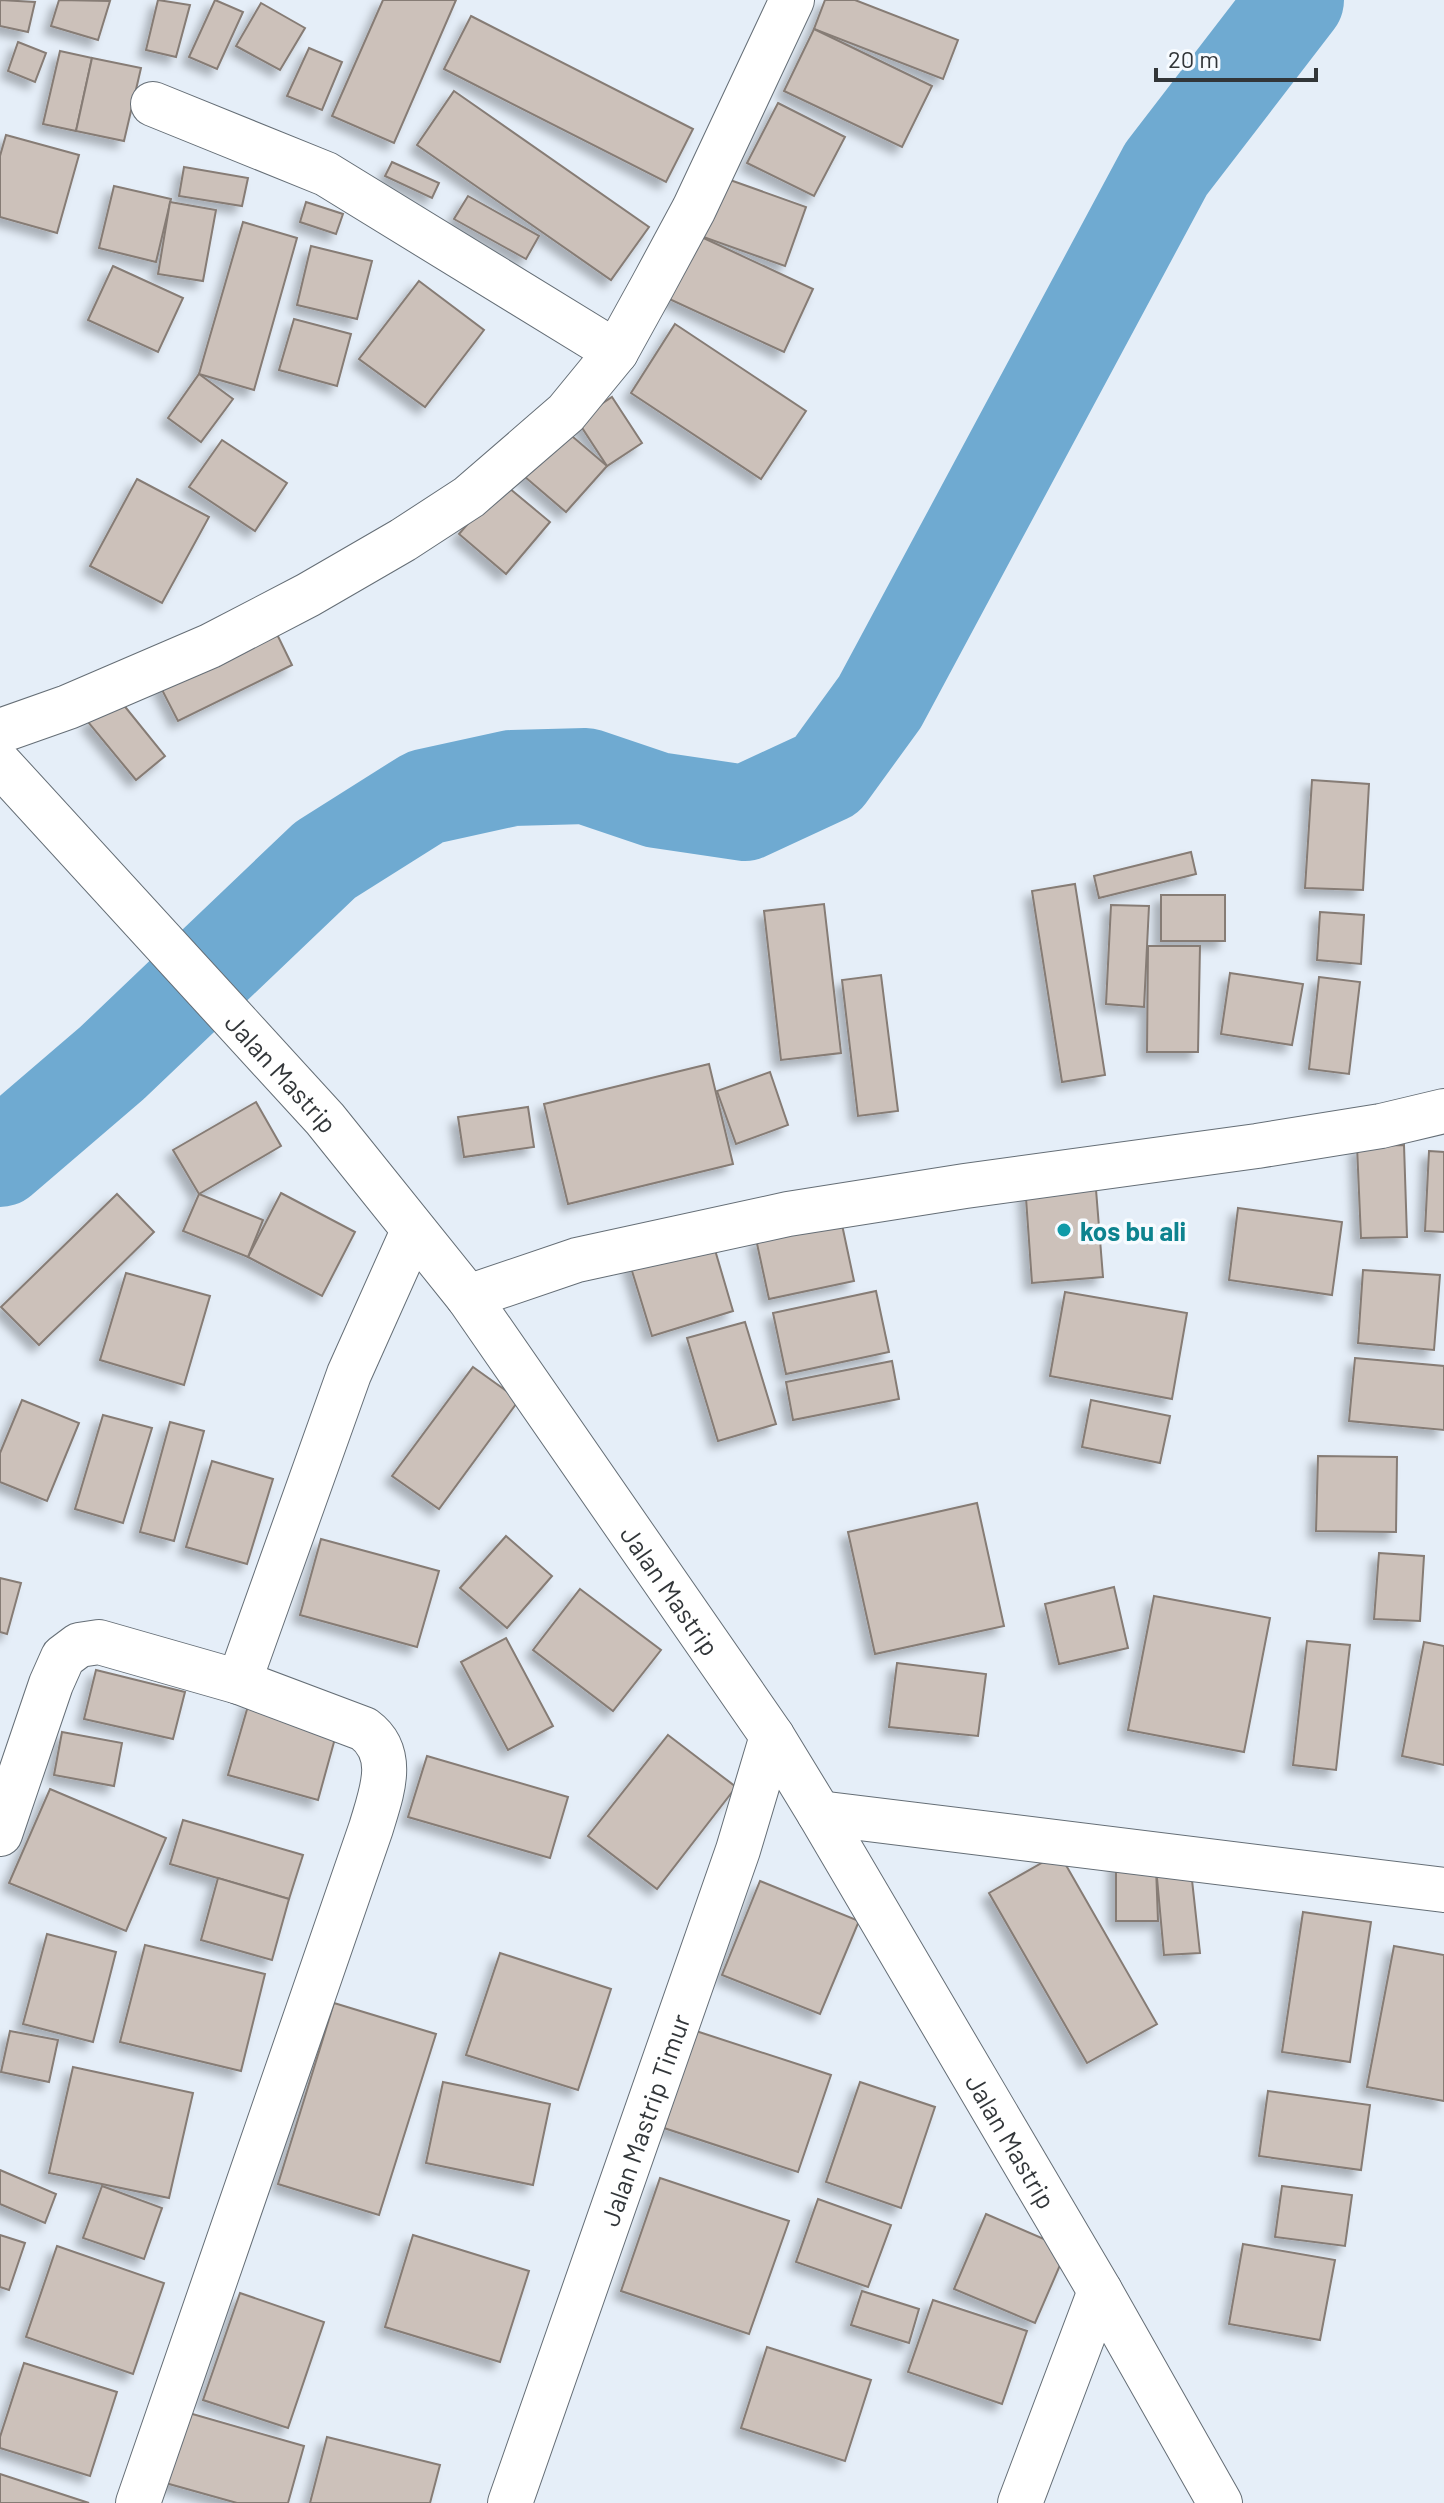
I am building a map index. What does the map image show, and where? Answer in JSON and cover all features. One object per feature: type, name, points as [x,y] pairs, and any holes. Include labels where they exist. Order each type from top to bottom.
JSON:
[{"type":"street","points":[[0,731],[68,707],[210,646],[308,595],[403,540],[469,497],[566,413],[616,352],[694,209],[792,0]]},
{"type":"street","points":[[153,104],[326,174],[616,352]]},
{"type":"street","name":"Jalan Mastrip","points":[[0,764],[325,1119],[468,1297],[772,1736],[1100,2291],[1220,2503]]},
{"type":"street","points":[[468,1297],[577,1260],[788,1214],[1257,1146],[1381,1126],[1444,1111]]},
{"type":"street","points":[[239,1682],[349,1374],[413,1231]]},
{"type":"street","points":[[0,1834],[51,1684],[63,1657],[79,1645],[99,1642],[239,1682],[364,1729],[379,1742],[383,1752],[385,1771],[371,1828],[138,2503]]},
{"type":"street","name":"Jalan Mastrip Timur","points":[[510,2503],[738,1850],[772,1736]]},
{"type":"street","points":[[819,1813],[1444,1890]]},
{"type":"street","points":[[1020,2503],[1100,2291]]},
{"type":"building","points":[[0,0],[35,2],[28,32],[0,26]]},
{"type":"building","points":[[59,0],[110,1],[98,40],[51,26]]},
{"type":"building","points":[[158,0],[190,5],[176,57],[146,50]]},
{"type":"building","points":[[215,0],[243,12],[217,69],[189,57]]},
{"type":"building","points":[[383,0],[456,0],[394,143],[332,116]]},
{"type":"building","points":[[825,0],[855,0],[958,40],[943,79],[814,29]]},
{"type":"building","points":[[261,3],[305,28],[280,70],[236,46]]},
{"type":"building","points":[[471,16],[693,129],[666,182],[444,69]]},
{"type":"building","points":[[814,29],[932,86],[902,147],[784,91]]},
{"type":"building","points":[[18,42],[46,53],[35,82],[8,71]]},
{"type":"building","points":[[309,48],[342,62],[322,110],[287,96]]},
{"type":"building","points":[[60,51],[92,58],[76,131],[43,124]]},
{"type":"building","points":[[92,58],[141,68],[124,141],[76,131]]},
{"type":"building","points":[[454,91],[649,227],[611,280],[417,145]]},
{"type":"building","points":[[778,103],[845,137],[814,196],[747,163]]},
{"type":"building","points":[[6,135],[79,155],[57,233],[0,217],[0,156]]},
{"type":"building","points":[[392,162],[439,183],[432,198],[385,176]]},
{"type":"building","points":[[184,167],[248,178],[242,206],[179,196]]},
{"type":"building","points":[[716,175],[806,207],[785,266],[695,234]]},
{"type":"building","points":[[114,186],[171,199],[156,262],[99,248]]},
{"type":"building","points":[[468,196],[539,236],[526,259],[454,219]]},
{"type":"building","points":[[170,202],[216,210],[203,281],[158,274]]},
{"type":"building","points":[[306,202],[343,214],[336,234],[300,222]]},
{"type":"building","points":[[243,222],[297,238],[254,390],[199,374]]},
{"type":"building","points":[[695,234],[813,289],[784,352],[665,297]]},
{"type":"building","points":[[311,246],[372,261],[357,319],[297,305]]},
{"type":"building","points":[[113,266],[183,298],[158,352],[88,320]]},
{"type":"building","points":[[419,281],[484,330],[425,407],[359,359]]},
{"type":"building","points":[[294,319],[351,334],[337,386],[279,370]]},
{"type":"building","points":[[675,324],[806,411],[761,479],[631,393]]},
{"type":"building","points":[[199,374],[233,399],[201,442],[168,418]]},
{"type":"building","points":[[612,397],[642,443],[607,466],[577,420]]},
{"type":"building","points":[[559,425],[607,466],[566,512],[518,471]]},
{"type":"building","points":[[222,440],[287,483],[255,531],[189,487]]},
{"type":"building","points":[[137,479],[209,517],[162,603],[90,566]]},
{"type":"building","points":[[503,483],[550,522],[506,574],[459,534]]},
{"type":"building","points":[[272,624],[292,665],[178,721],[158,682]]},
{"type":"building","points":[[118,698],[165,756],[136,780],[88,722]]},
{"type":"building","points":[[1312,780],[1369,784],[1363,890],[1305,888]]},
{"type":"building","points":[[1191,852],[1196,874],[1099,898],[1094,876]]},
{"type":"building","points":[[1075,884],[1105,1075],[1062,1082],[1032,891]]},
{"type":"building","points":[[1161,895],[1225,895],[1225,941],[1161,941]]},
{"type":"building","points":[[824,904],[841,1053],[781,1060],[764,911]]},
{"type":"building","points":[[1111,905],[1149,906],[1144,1007],[1106,1004]]},
{"type":"building","points":[[1320,912],[1364,915],[1361,964],[1317,960]]},
{"type":"building","points":[[1148,946],[1200,946],[1198,1052],[1147,1052]]},
{"type":"building","points":[[1230,973],[1303,984],[1292,1045],[1221,1034]]},
{"type":"building","points":[[881,975],[898,1111],[858,1116],[842,980]]},
{"type":"building","points":[[1319,977],[1360,982],[1349,1074],[1309,1069]]},
{"type":"building","points":[[709,1064],[733,1164],[568,1204],[544,1104]]},
{"type":"building","points":[[770,1072],[788,1125],[736,1144],[717,1091]]},
{"type":"building","points":[[256,1102],[281,1146],[199,1194],[173,1150]]},
{"type":"building","points":[[528,1107],[534,1147],[464,1157],[458,1117]]},
{"type":"building","points":[[1404,1145],[1407,1237],[1361,1238],[1357,1146]]},
{"type":"building","points":[[1429,1151],[1444,1152],[1444,1232],[1425,1231]]},
{"type":"building","name":"kos bu ali","points":[[1095,1177],[1103,1277],[1032,1283],[1025,1184]]},
{"type":"building","points":[[281,1193],[355,1232],[322,1296],[248,1257]]},
{"type":"building","points":[[117,1194],[154,1232],[39,1345],[1,1307]]},
{"type":"building","points":[[199,1194],[263,1220],[248,1257],[183,1231]]},
{"type":"building","points":[[1238,1208],[1342,1222],[1332,1295],[1229,1280]]},
{"type":"building","points":[[841,1220],[854,1281],[769,1299],[756,1239]]},
{"type":"building","points":[[710,1233],[733,1311],[652,1336],[628,1258]]},
{"type":"building","points":[[1363,1270],[1440,1275],[1434,1350],[1358,1343]]},
{"type":"building","points":[[126,1273],[210,1296],[184,1385],[100,1360]]},
{"type":"building","points":[[876,1291],[889,1352],[786,1374],[773,1313]]},
{"type":"building","points":[[1065,1292],[1187,1313],[1172,1399],[1050,1376]]},
{"type":"building","points":[[745,1322],[776,1424],[718,1441],[687,1338]]},
{"type":"building","points":[[1355,1358],[1444,1366],[1444,1430],[1349,1421]]},
{"type":"building","points":[[892,1361],[899,1399],[793,1420],[786,1382]]},
{"type":"building","points":[[473,1367],[519,1400],[439,1509],[392,1476]]},
{"type":"building","points":[[22,1400],[79,1423],[47,1501],[0,1482],[0,1453]]},
{"type":"building","points":[[1091,1400],[1170,1416],[1160,1463],[1082,1447]]},
{"type":"building","points":[[103,1415],[152,1428],[123,1523],[75,1509]]},
{"type":"building","points":[[170,1422],[204,1431],[174,1541],[140,1532]]},
{"type":"building","points":[[1318,1456],[1397,1457],[1396,1532],[1316,1531]]},
{"type":"building","points":[[212,1461],[273,1479],[247,1564],[186,1547]]},
{"type":"building","points":[[977,1503],[1004,1626],[875,1654],[848,1532]]},
{"type":"building","points":[[506,1536],[552,1576],[507,1628],[460,1588]]},
{"type":"building","points":[[321,1539],[439,1571],[417,1647],[300,1615]]},
{"type":"building","points":[[1379,1553],[1424,1556],[1420,1621],[1374,1619]]},
{"type":"building","points":[[0,1578],[21,1583],[7,1634],[0,1632]]},
{"type":"building","points":[[1114,1587],[1128,1648],[1059,1664],[1045,1604]]},
{"type":"building","points":[[580,1589],[661,1650],[613,1711],[533,1650]]},
{"type":"building","points":[[1154,1596],[1270,1618],[1244,1752],[1128,1730]]},
{"type":"building","points":[[506,1638],[553,1726],[508,1750],[461,1662]]},
{"type":"building","points":[[1307,1641],[1350,1645],[1336,1770],[1293,1765]]},
{"type":"building","points":[[1424,1642],[1444,1646],[1444,1765],[1402,1756]]},
{"type":"building","points":[[897,1663],[986,1674],[978,1736],[889,1727]]},
{"type":"building","points":[[96,1670],[185,1692],[173,1739],[84,1719]]},
{"type":"building","points":[[250,1699],[339,1724],[318,1800],[228,1775]]},
{"type":"building","points":[[62,1732],[122,1743],[114,1786],[54,1775]]},
{"type":"building","points":[[668,1735],[736,1787],[657,1889],[588,1836]]},
{"type":"building","points":[[427,1756],[568,1797],[550,1858],[408,1817]]},
{"type":"building","points":[[50,1789],[166,1838],[126,1931],[9,1883]]},
{"type":"building","points":[[183,1820],[303,1855],[289,1899],[170,1864]]},
{"type":"building","points":[[1059,1853],[1157,2024],[1087,2063],[989,1893]]},
{"type":"building","points":[[1116,1858],[1156,1867],[1158,1921],[1116,1921]]},
{"type":"building","points":[[1156,1867],[1191,1871],[1200,1953],[1164,1955]]},
{"type":"building","points":[[218,1878],[289,1899],[272,1960],[201,1940]]},
{"type":"building","points":[[760,1881],[859,1921],[820,2014],[722,1975]]},
{"type":"building","points":[[1303,1912],[1371,1922],[1350,2062],[1282,2052]]},
{"type":"building","points":[[47,1934],[116,1952],[93,2042],[23,2024]]},
{"type":"building","points":[[145,1945],[265,1974],[241,2071],[120,2042]]},
{"type":"building","points":[[1394,1946],[1444,1955],[1444,2101],[1367,2087]]},
{"type":"building","points":[[500,1953],[611,1989],[578,2090],[466,2055]]},
{"type":"building","points":[[334,2003],[436,2034],[379,2215],[278,2184]]},
{"type":"building","points":[[10,2031],[58,2040],[49,2082],[1,2072]]},
{"type":"building","points":[[696,2031],[831,2075],[798,2172],[664,2128]]},
{"type":"building","points":[[73,2067],[193,2093],[169,2198],[49,2173]]},
{"type":"building","points":[[443,2082],[550,2104],[533,2185],[426,2163]]},
{"type":"building","points":[[860,2082],[935,2107],[901,2208],[826,2182]]},
{"type":"building","points":[[1268,2091],[1370,2105],[1361,2170],[1259,2156]]},
{"type":"building","points":[[0,2170],[56,2194],[45,2223],[0,2204]]},
{"type":"building","points":[[660,2178],[789,2221],[749,2334],[621,2291]]},
{"type":"building","points":[[102,2186],[162,2208],[144,2259],[83,2238]]},
{"type":"building","points":[[1282,2186],[1352,2195],[1345,2246],[1275,2237]]},
{"type":"building","points":[[818,2199],[891,2225],[868,2287],[796,2262]]},
{"type":"building","points":[[986,2214],[1067,2249],[1035,2323],[954,2289]]},
{"type":"building","points":[[0,2235],[25,2243],[9,2290],[0,2287]]},
{"type":"building","points":[[413,2235],[529,2271],[500,2362],[385,2327]]},
{"type":"building","points":[[1243,2244],[1335,2260],[1320,2340],[1229,2324]]},
{"type":"building","points":[[57,2246],[164,2283],[133,2374],[26,2337]]},
{"type":"building","points":[[862,2291],[919,2309],[909,2343],[851,2325]]},
{"type":"building","points":[[240,2293],[324,2322],[288,2428],[203,2400]]},
{"type":"building","points":[[933,2300],[1027,2331],[1002,2404],[908,2372]]},
{"type":"building","points":[[767,2347],[871,2380],[845,2461],[741,2428]]},
{"type":"building","points":[[24,2363],[117,2392],[90,2476],[0,2448],[0,2437]]},
{"type":"building","points":[[182,2411],[304,2446],[288,2503],[237,2503],[162,2482]]},
{"type":"building","points":[[327,2437],[440,2465],[430,2503],[310,2503]]},
{"type":"building","points":[[0,2474],[89,2503],[0,2503]]},
{"type":"waterway","points":[[0,1159],[112,1063],[325,860],[425,797],[512,778],[586,776],[657,800],[745,813],[827,775],[880,702],[1166,169],[1296,0]]},
{"type":"place","name":"kos bu ali","points":[[1064,1230]]}]
